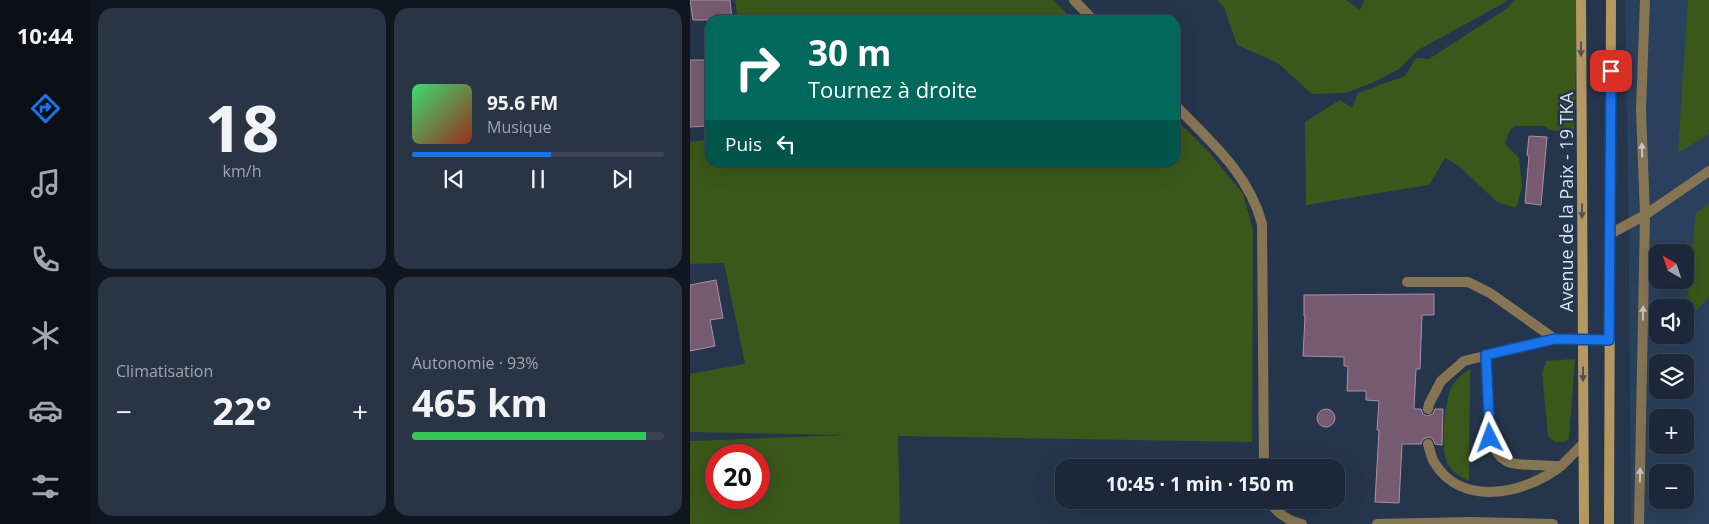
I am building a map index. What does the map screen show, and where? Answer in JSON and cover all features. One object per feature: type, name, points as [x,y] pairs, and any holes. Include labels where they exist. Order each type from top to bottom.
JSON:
[{"type":"main road","name":"Avenue de la Paix - 19 TKA","points":[[1581,0],[1584,524]]},
{"type":"main road","points":[[1609,524],[1611,0]]},
{"type":"lane","points":[[1074,0],[1088,15]]},
{"type":"lane","points":[[1639,524],[1645,215],[1641,110],[1645,0]]},
{"type":"lane","points":[[1180,110],[1231,163],[1241,176],[1258,206],[1262,224],[1264,459]]},
{"type":"lane","points":[[1610,234],[1645,215],[1709,171]]},
{"type":"lane","points":[[1407,282],[1468,282],[1490,293],[1555,339]]},
{"type":"lane","points":[[1428,409],[1441,381],[1464,361],[1555,339],[1609,340]]},
{"type":"lane","points":[[1486,355],[1490,438],[1494,448],[1508,462],[1560,466]]},
{"type":"lane","points":[[1428,444],[1433,462],[1447,479],[1472,491],[1500,492],[1528,484],[1560,466],[1583,444]]},
{"type":"lane","points":[[1277,509],[1281,515],[1302,524]]},
{"type":"lane","points":[[1377,524],[1470,522],[1553,524]]},
{"type":"shaded area","points":[[1625,0],[1709,0],[1709,524],[1631,524]]},
{"type":"green space","points":[[735,0],[1053,0],[1068,15],[737,15]]},
{"type":"green space","points":[[1217,0],[1346,0],[1360,10],[1364,0],[1508,0],[1418,50],[1399,69],[1374,82],[1345,93],[1312,94],[1278,63],[1237,45],[1224,7]]},
{"type":"green space","points":[[1514,0],[1578,0],[1574,133],[1550,130],[1544,126],[1514,126],[1509,132],[1505,144],[1519,158],[1522,187],[1516,208],[1497,202],[1459,166],[1445,158],[1429,185],[1306,205],[1305,122],[1340,100],[1352,108],[1358,93],[1405,76],[1416,58],[1429,59],[1509,7]]},
{"type":"green space","points":[[1688,0],[1709,0],[1709,134],[1678,153]]},
{"type":"green space","points":[[1180,124],[1209,152],[1243,194],[1253,230],[1252,442],[898,436],[900,524],[690,524],[690,441],[847,435],[690,432],[690,374],[745,364],[724,263],[690,264],[690,142],[705,140],[705,167],[1180,167]]},
{"type":"green space","points":[[1709,203],[1709,297],[1694,313],[1694,299],[1687,299],[1688,289],[1694,289],[1693,244],[1696,213]]},
{"type":"green space","points":[[1575,359],[1569,439],[1557,442],[1548,435],[1542,373],[1546,361]]},
{"type":"green space","points":[[1470,369],[1469,481],[1455,473],[1448,465],[1444,448],[1444,425],[1447,401],[1453,385],[1456,380]]},
{"type":"building","points":[[690,0],[730,0],[732,15],[705,15],[705,20],[693,20]]},
{"type":"building","points":[[690,60],[705,60],[705,126],[690,127]]},
{"type":"building","points":[[1529,136],[1547,137],[1541,205],[1525,203]]},
{"type":"building","points":[[716,280],[723,318],[710,320],[715,346],[690,351],[690,285]]},
{"type":"building","points":[[1434,294],[1434,315],[1422,315],[1420,369],[1416,369],[1414,409],[1421,409],[1423,414],[1427,416],[1433,414],[1435,409],[1443,409],[1442,445],[1435,444],[1433,439],[1429,437],[1423,439],[1421,444],[1402,444],[1399,503],[1375,502],[1379,401],[1366,400],[1366,391],[1347,391],[1348,366],[1344,366],[1344,357],[1303,356],[1304,295]]},
{"type":"building","points":[[1322,409],[1330,409],[1335,414],[1333,425],[1322,427],[1317,422],[1317,414]]},
{"type":"route","points":[[1490,438],[1486,355],[1555,339],[1609,340],[1611,71]]}]
